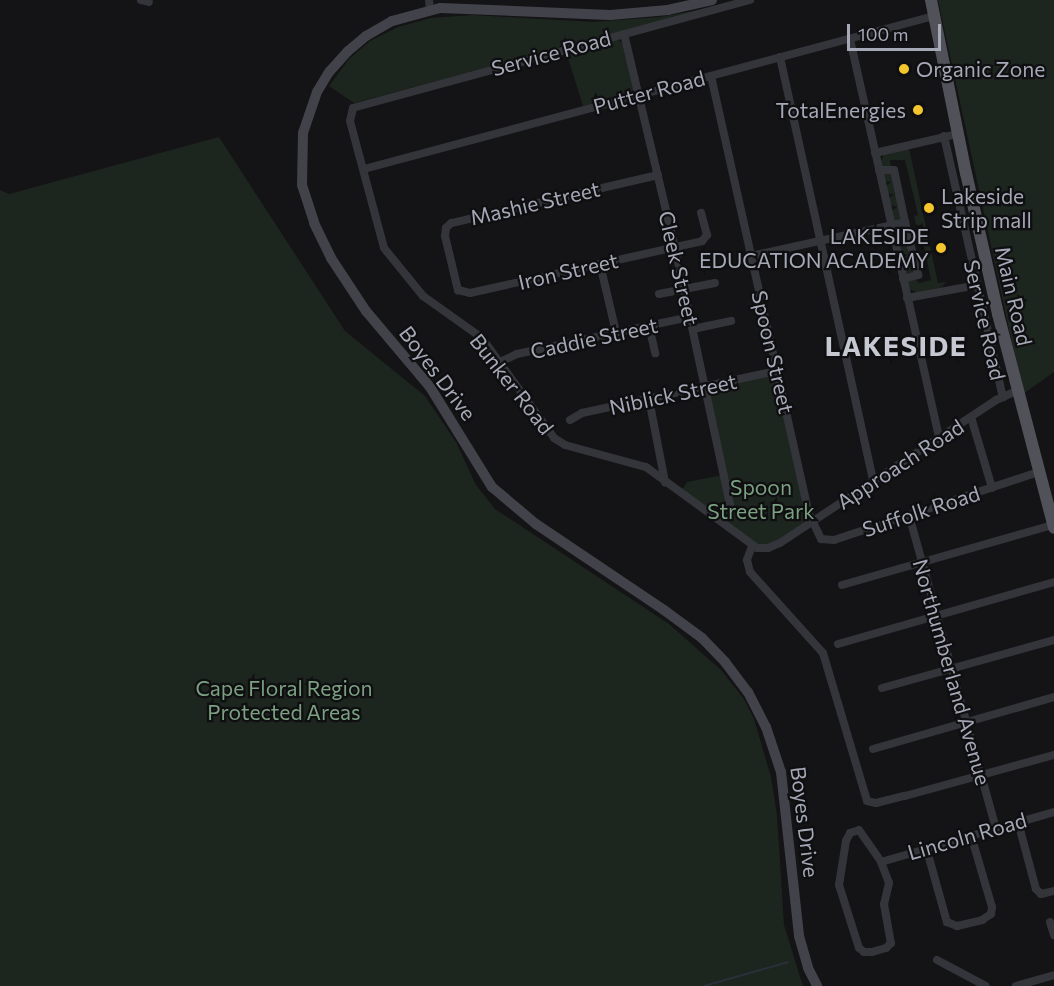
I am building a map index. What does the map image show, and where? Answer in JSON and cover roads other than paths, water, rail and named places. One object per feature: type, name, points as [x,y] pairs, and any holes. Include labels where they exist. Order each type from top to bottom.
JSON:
[{"type":"main road","name":"Boyes Drive","points":[[712,0],[669,10],[610,15],[434,4],[392,21],[366,36],[340,59],[320,87],[306,122],[301,159],[302,185],[314,223],[331,258],[366,311],[430,387],[492,487],[536,524],[702,638],[725,662],[748,693],[766,727],[781,772],[799,936],[808,968],[817,986]]},
{"type":"main road","name":"Main Road","points":[[931,0],[957,134],[1004,340],[1054,526]]},
{"type":"street","name":"Service Road","points":[[353,108],[750,0]]},
{"type":"street","name":"Putter Road","points":[[364,169],[934,16]]},
{"type":"street","name":"Cleek Street","points":[[624,34],[675,248],[730,504]]},
{"type":"street","points":[[850,39],[939,438]]},
{"type":"street","points":[[780,57],[873,482]]},
{"type":"street","name":"Spoon Street","points":[[711,76],[813,521]]},
{"type":"street","name":"Bunker Road","points":[[353,108],[350,121],[384,248],[423,296],[477,333],[500,362],[545,430],[558,441],[640,464],[752,546]]},
{"type":"street","points":[[875,153],[957,134]]},
{"type":"street","name":"Service Road","points":[[944,136],[1003,397]]},
{"type":"street","points":[[879,170],[894,170],[903,223],[918,275],[903,279]]},
{"type":"street","name":"Mashie Street","points":[[462,293],[455,284],[445,236],[446,228],[452,223],[658,175]]},
{"type":"street","name":"Iron Street","points":[[462,293],[675,248],[706,238],[701,213]]},
{"type":"street","points":[[751,256],[903,223]]},
{"type":"street","points":[[600,264],[616,332]]},
{"type":"street","points":[[659,294],[715,283]]},
{"type":"street","points":[[907,298],[977,285]]},
{"type":"street","name":"Caddie Street","points":[[500,362],[509,356],[690,317]]},
{"type":"street","points":[[693,329],[730,321]]},
{"type":"street","points":[[649,326],[655,353]]},
{"type":"street","points":[[990,344],[1004,340]]},
{"type":"street","name":"Niblick Street","points":[[570,420],[582,413],[777,371]]},
{"type":"street","name":"Approach Road","points":[[752,546],[771,548],[971,417],[1016,391]]},
{"type":"street","points":[[649,399],[665,482]]},
{"type":"street","points":[[971,417],[992,488]]},
{"type":"street","name":"Suffolk Road","points":[[813,521],[820,539],[829,542],[1039,472]]},
{"type":"street","name":"Northumberland Avenue","points":[[909,515],[996,828]]},
{"type":"street","points":[[842,585],[1054,526]]},
{"type":"street","points":[[752,546],[747,560],[750,572],[823,653],[862,792],[869,803],[905,796],[1054,755]]},
{"type":"street","points":[[838,644],[1054,582]]},
{"type":"street","points":[[882,688],[1054,640]]},
{"type":"street","points":[[873,749],[1054,698]]},
{"type":"street","name":"Lincoln Road","points":[[881,862],[926,847],[1054,812]]},
{"type":"street","points":[[1018,822],[1036,889],[1041,894],[1054,891]]},
{"type":"street","points":[[862,831],[881,862],[889,884],[884,904],[891,943],[886,948],[864,952],[859,948],[839,885],[846,841],[850,833],[862,831]]},
{"type":"street","points":[[926,847],[947,922],[957,926],[982,920],[991,914],[992,907],[971,835]]},
{"type":"street","points":[[1050,922],[1054,935]]},
{"type":"street","points":[[937,960],[987,986]]},
{"type":"street","points":[[1021,985],[1054,975]]},
{"type":"waterway","points":[[704,986],[788,962]]},
{"type":"place","name":"Organic Zone","points":[[904,69]]},
{"type":"place","name":"TotalEnergies","points":[[918,110]]},
{"type":"place","name":"Lakeside Strip mall","points":[[929,208]]},
{"type":"place","name":"LAKESIDE EDUCATION ACADEMY","points":[[941,248]]},
{"type":"district","name":"LAKESIDE","points":[[896,346]]},
{"type":"park label","name":"Spoon Street Park","points":[[761,499]]},
{"type":"park label","name":"Cape Floral Region Protected Areas","points":[[284,700]]}]
